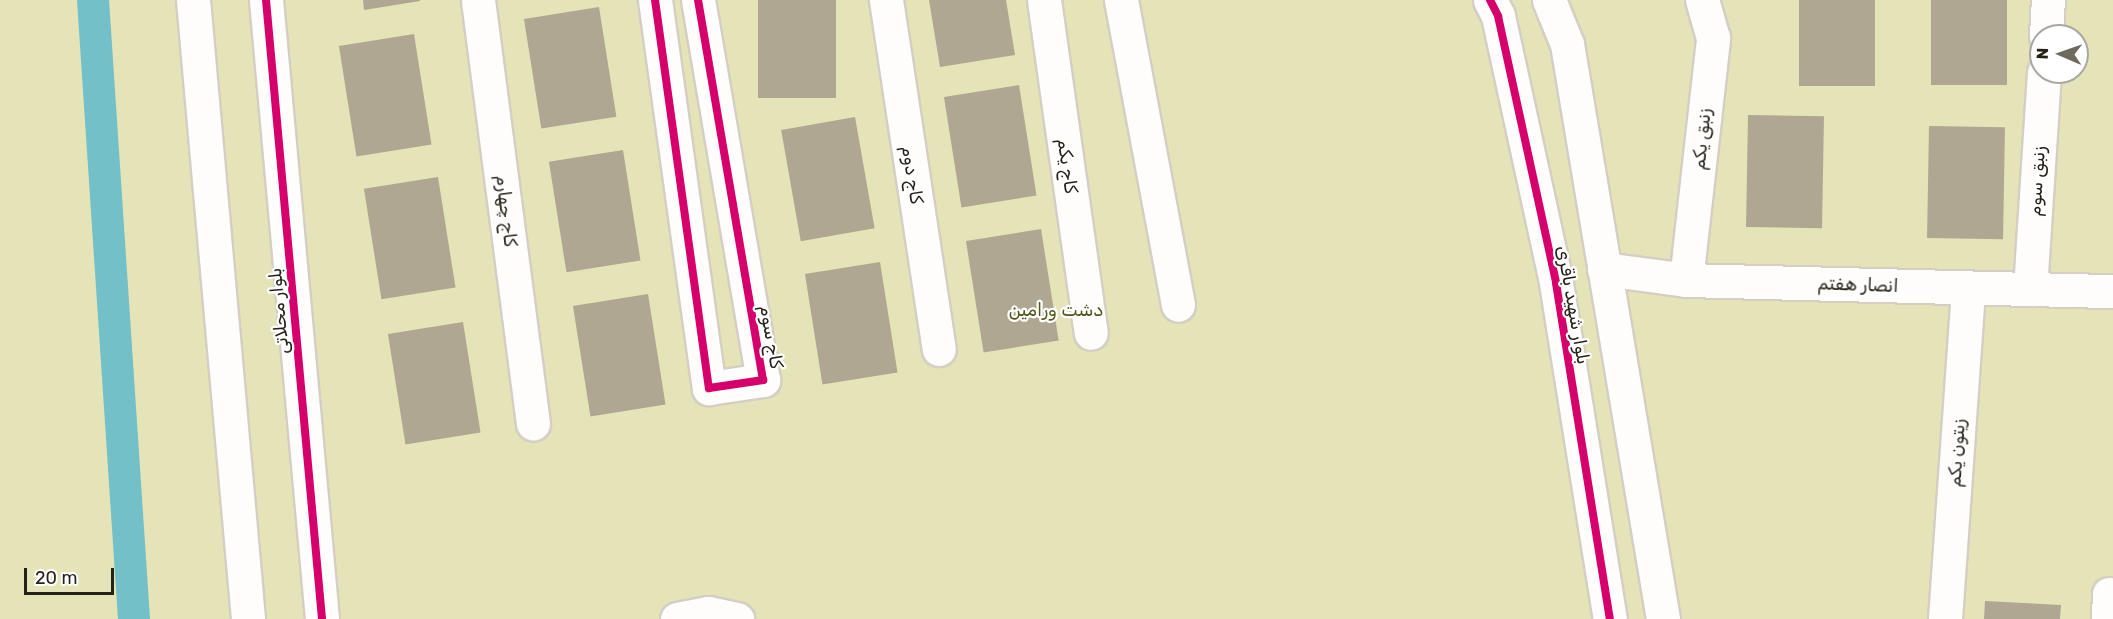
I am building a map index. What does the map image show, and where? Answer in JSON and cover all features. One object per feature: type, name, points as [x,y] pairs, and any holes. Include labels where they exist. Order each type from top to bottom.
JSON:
[{"type":"street","points":[[193,0],[248,619]]},
{"type":"street","name":"بلوار محلاتی","points":[[266,0],[322,619]]},
{"type":"street","name":"کاج چهارم","points":[[478,0],[533,423]]},
{"type":"street","name":"کاج سوم","points":[[655,0],[709,388],[764,380],[698,0]]},
{"type":"street","name":"کاج دوم","points":[[886,0],[939,349]]},
{"type":"street","name":"کاج یکم","points":[[1044,0],[1091,333]]},
{"type":"street","points":[[1121,0],[1178,305]]},
{"type":"street","name":"بلوار شهید باقری","points":[[1490,0],[1498,16],[1556,283],[1610,619]]},
{"type":"street","name":"بلوار شهید باقری","points":[[1550,0],[1567,45],[1663,619]]},
{"type":"street","name":"زنبق یکم","points":[[1686,280],[1713,38],[1702,0]]},
{"type":"street","points":[[2047,24],[2048,0]]},
{"type":"street","name":"زنبق سوم","points":[[2030,289],[2043,84]]},
{"type":"street","name":"انصار هفتم","points":[[1604,269],[1686,280],[2113,291]]},
{"type":"street","name":"زیتون یکم","points":[[1946,619],[1968,288]]},
{"type":"street","points":[[677,619],[708,613],[737,619]]},
{"type":"green space","name":"دشت ورامین","points":[[0,0],[2113,0],[2113,619],[0,619]]},
{"type":"building","points":[[363,0],[420,0],[420,1],[364,10]]},
{"type":"building","points":[[758,0],[836,0],[836,98],[758,98]]},
{"type":"building","points":[[929,0],[1006,0],[1015,55],[940,67]]},
{"type":"building","points":[[1799,0],[1875,0],[1875,86],[1799,86]]},
{"type":"building","points":[[1931,0],[2007,0],[2007,85],[1931,85]]},
{"type":"building","points":[[599,7],[616,117],[541,129],[524,19]]},
{"type":"building","points":[[414,34],[432,145],[356,157],[339,46]]},
{"type":"building","points":[[1019,85],[1037,196],[961,208],[944,97]]},
{"type":"building","points":[[1748,115],[1824,116],[1822,228],[1746,227]]},
{"type":"building","points":[[855,117],[875,228],[801,241],[781,130]]},
{"type":"building","points":[[1929,126],[2005,127],[2003,239],[1927,238]]},
{"type":"building","points":[[623,150],[641,261],[566,272],[549,162]]},
{"type":"building","points":[[438,177],[456,288],[381,299],[364,189]]},
{"type":"building","points":[[1041,229],[1059,341],[984,352],[966,241]]},
{"type":"building","points":[[880,262],[898,373],[822,385],[805,274]]},
{"type":"building","points":[[648,294],[666,405],[590,417],[573,306]]},
{"type":"building","points":[[463,322],[481,433],[405,445],[388,334]]},
{"type":"building","points":[[1985,601],[2061,605],[2060,619],[1984,619]]},
{"type":"waterway","points":[[93,0],[134,619]]},
{"type":"cycle path","points":[[266,0],[322,619]]},
{"type":"cycle path","points":[[655,0],[709,388],[763,380],[698,0]]},
{"type":"cycle path","points":[[1490,0],[1498,16],[1556,283],[1610,619]]}]
